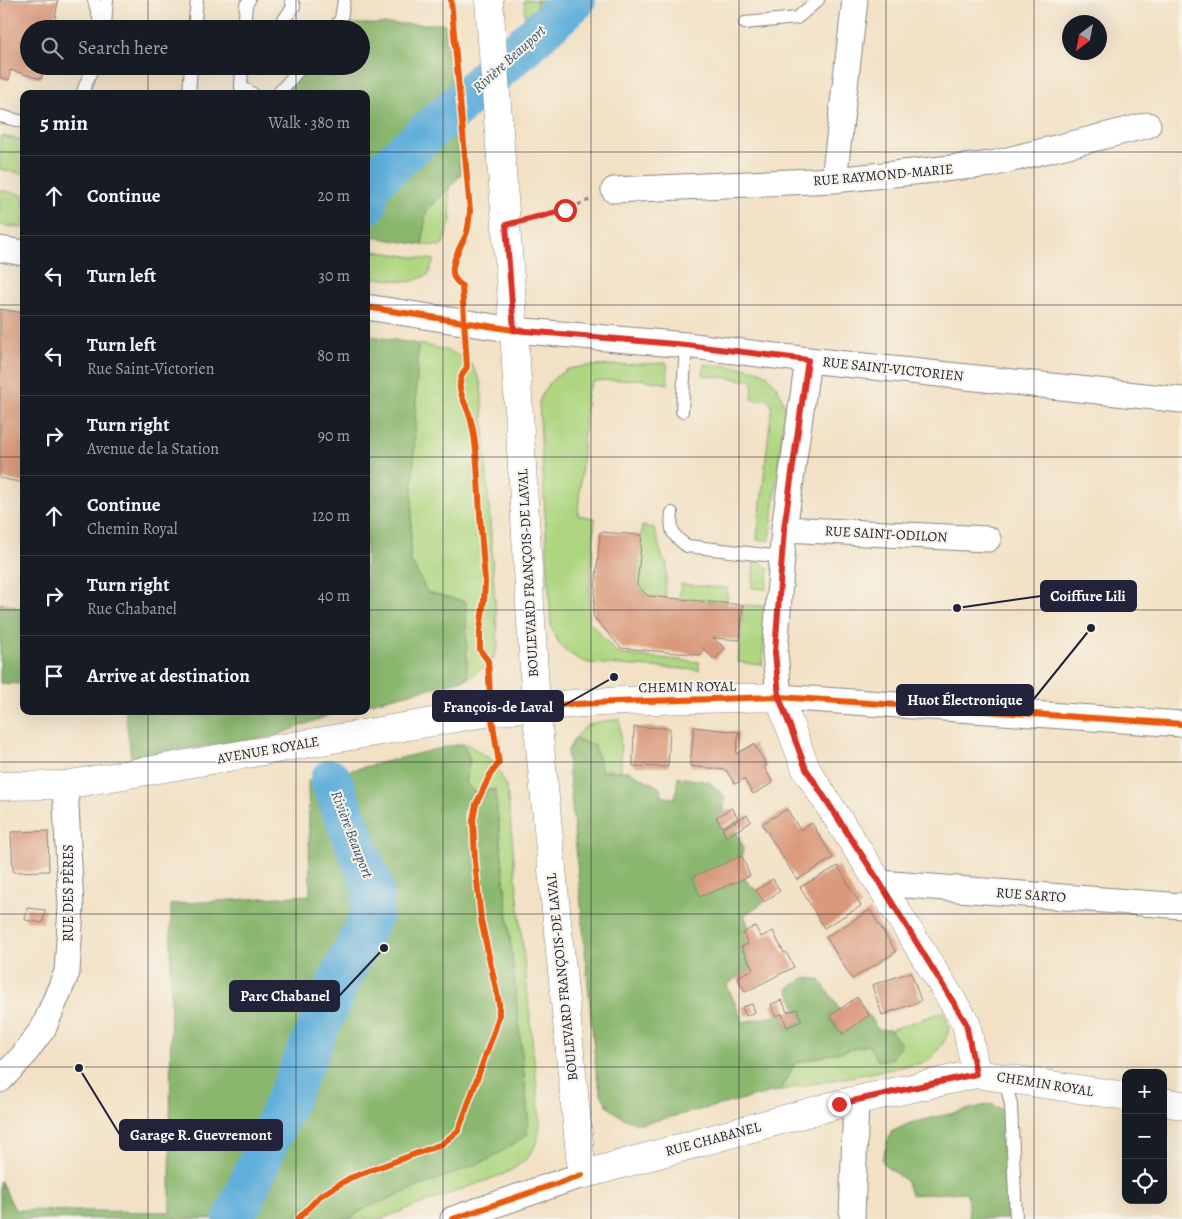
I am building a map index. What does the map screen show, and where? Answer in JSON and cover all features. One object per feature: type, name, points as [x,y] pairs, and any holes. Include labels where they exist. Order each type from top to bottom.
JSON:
[{"type":"main road","name":"BOULEVARD FRANÇOIS-DE LAVAL","points":[[490,6],[514,330],[536,706],[582,1175]]},
{"type":"main road","name":"CHEMIN ROYAL","points":[[536,706],[779,697]]},
{"type":"main road","points":[[779,697],[806,769],[880,883],[966,1023],[976,1074]]},
{"type":"main road","name":"AVENUE ROYALE","points":[[0,786],[65,785],[536,706]]},
{"type":"main road","name":"CHEMIN ROYAL","points":[[976,1074],[1122,1095]]},
{"type":"main road","name":"RUE CHABANEL","points":[[582,1175],[839,1104],[976,1074]]},
{"type":"main road","points":[[1167,1103],[1182,1105]]},
{"type":"street","points":[[834,180],[855,0]]},
{"type":"street","name":"RUE RAYMOND-MARIE","points":[[614,190],[834,180],[992,164],[1148,125]]},
{"type":"street","points":[[0,249],[20,252]]},
{"type":"street","name":"RUE SAINT-VICTORIEN","points":[[370,308],[514,330],[686,345],[1182,400]]},
{"type":"street","points":[[808,360],[784,529],[775,652],[779,697],[1182,724]]},
{"type":"street","name":"RUE SAINT-ODILON","points":[[784,529],[988,539]]},
{"type":"street","name":"RUE DES PÈRES","points":[[0,1080],[22,1057],[44,1027],[67,972],[71,907],[65,785]]},
{"type":"street","name":"RUE SARTO","points":[[880,883],[1182,906]]},
{"type":"street","points":[[852,1219],[856,1100]]},
{"type":"street","name":"RUE CHABANEL","points":[[453,1219],[582,1175]]},
{"type":"lane","points":[[94,0],[100,20]]},
{"type":"lane","points":[[104,20],[107,0]]},
{"type":"lane","points":[[195,20],[196,0]]},
{"type":"lane","points":[[245,20],[246,5],[249,0]]},
{"type":"lane","points":[[284,20],[294,6],[291,0]]},
{"type":"lane","points":[[341,20],[344,0]]},
{"type":"lane","points":[[745,23],[797,18],[818,0]]},
{"type":"lane","points":[[84,90],[89,75]]},
{"type":"lane","points":[[189,90],[190,75]]},
{"type":"lane","points":[[242,75],[241,87],[246,90]]},
{"type":"lane","points":[[281,90],[294,75]]},
{"type":"lane","points":[[0,116],[20,121]]},
{"type":"lane","points":[[682,411],[686,345]]},
{"type":"lane","points":[[672,513],[671,526],[676,538],[687,546],[782,557]]},
{"type":"lane","points":[[1005,1078],[1011,1105],[1016,1219]]},
{"type":"path","points":[[506,225],[565,210],[614,190]]},
{"type":"green space","points":[[524,0],[562,0],[526,31]]},
{"type":"green space","points":[[536,0],[570,0],[539,25]]},
{"type":"green space","points":[[370,24],[445,24],[461,175],[426,212],[422,245],[370,237],[370,90],[279,90],[288,75],[370,75]]},
{"type":"green space","points":[[0,136],[20,139],[20,173],[0,169]]},
{"type":"green space","points":[[449,188],[451,220],[442,246],[422,245],[426,212]]},
{"type":"green space","points":[[0,190],[20,194],[20,228],[0,225]]},
{"type":"green space","points":[[370,251],[434,260],[428,275],[411,282],[370,277]]},
{"type":"green space","points":[[370,336],[418,344],[410,559],[427,592],[466,602],[467,679],[370,703]]},
{"type":"green space","points":[[418,344],[439,348],[460,356],[473,367],[481,383],[498,646],[492,661],[467,679],[466,602],[427,592],[410,559]]},
{"type":"green space","points":[[667,363],[668,384],[641,379],[594,381],[587,392],[578,515],[595,518],[588,620],[618,654],[699,662],[699,670],[588,663],[565,650],[557,640],[551,627],[539,402],[544,390],[554,378],[568,369],[586,366]]},
{"type":"green space","points":[[704,364],[742,367],[762,372],[774,383],[782,398],[785,408],[770,540],[757,540],[772,404],[766,399],[752,400],[753,381],[703,375]]},
{"type":"green space","points":[[642,526],[654,528],[663,559],[667,563],[665,598],[648,596],[637,585]]},
{"type":"green space","points":[[754,561],[761,563],[769,569],[766,589],[752,588]]},
{"type":"green space","points":[[681,584],[727,588],[727,603],[679,599]]},
{"type":"green space","points":[[0,603],[20,608],[20,684],[0,683]]},
{"type":"green space","points":[[743,605],[767,606],[762,665],[738,662]]},
{"type":"green space","points":[[126,715],[330,715],[272,737],[131,757]]},
{"type":"green space","points":[[620,719],[621,771],[602,771],[594,745],[574,739],[586,726]]},
{"type":"green space","points":[[574,739],[594,745],[602,771],[629,771],[659,787],[663,797],[675,798],[678,777],[709,782],[724,795],[724,813],[716,818],[726,836],[736,831],[743,846],[744,878],[756,890],[764,902],[744,915],[750,929],[743,933],[748,944],[741,947],[753,969],[737,977],[727,985],[743,1022],[782,1014],[787,1027],[802,1021],[788,989],[804,978],[819,979],[840,1009],[830,1016],[842,1034],[869,1015],[877,1029],[890,1030],[901,1044],[893,1058],[878,1061],[868,1045],[795,1063],[781,1090],[642,1124],[626,1120],[609,1108],[601,1094],[596,1072],[567,752]]},
{"type":"green space","points":[[463,744],[467,744],[495,762],[507,788],[540,1119],[538,1138],[526,1159],[504,1174],[381,1219],[348,1219],[367,1207],[527,1135],[528,1115],[495,790],[474,792],[465,782],[470,760]]},
{"type":"green space","points":[[463,744],[470,760],[465,782],[474,792],[495,789],[528,1115],[527,1135],[490,1159],[367,1207],[348,1219],[0,1219],[0,1180],[15,1210],[170,1212],[171,904],[310,895],[308,781]]},
{"type":"green space","points":[[943,1012],[948,1024],[948,1034],[927,1062],[781,1090],[795,1063],[868,1045],[901,1044],[890,1030]]},
{"type":"green space","points":[[991,1104],[1005,1111],[1007,1219],[969,1219],[967,1192],[911,1195],[906,1181],[884,1165],[882,1159],[891,1132],[910,1123]]},
{"type":"building","points":[[0,0],[58,0],[55,20],[20,20],[20,73],[10,70],[9,80],[0,78]]},
{"type":"building","points":[[27,75],[42,75],[41,79]]},
{"type":"building","points":[[0,309],[20,312],[20,482],[0,478]]},
{"type":"building","points":[[600,532],[642,535],[637,585],[648,596],[743,605],[740,640],[713,638],[725,648],[715,660],[703,648],[702,655],[621,648],[593,616]]},
{"type":"building","points":[[634,727],[670,728],[668,767],[633,766]]},
{"type":"building","points":[[694,727],[739,732],[736,754],[754,744],[767,766],[764,767],[773,783],[753,794],[744,779],[735,784],[726,770],[690,766]]},
{"type":"building","points":[[732,808],[738,818],[722,827],[716,817]]},
{"type":"building","points":[[787,809],[800,830],[812,823],[833,858],[797,880],[762,824]]},
{"type":"building","points":[[747,815],[751,822],[726,837],[722,829]]},
{"type":"building","points":[[48,831],[49,871],[13,872],[11,832]]},
{"type":"building","points":[[742,856],[750,876],[700,897],[692,877]]},
{"type":"building","points":[[838,866],[861,906],[824,928],[800,887]]},
{"type":"building","points":[[773,879],[780,891],[764,902],[756,890]]},
{"type":"building","points":[[27,908],[45,910],[43,923],[25,920]]},
{"type":"building","points":[[870,910],[896,952],[852,979],[826,937]]},
{"type":"building","points":[[755,926],[761,937],[773,931],[784,953],[786,952],[794,967],[745,992],[737,977],[753,969],[741,947],[748,944],[743,933]]},
{"type":"building","points":[[911,972],[921,1001],[882,1015],[872,985]]},
{"type":"building","points":[[857,997],[869,1015],[843,1034],[830,1016]]},
{"type":"building","points":[[782,1000],[787,1012],[797,1009],[802,1021],[787,1027],[782,1014],[775,1016],[771,1004]]},
{"type":"building","points":[[752,1004],[755,1012],[746,1016],[742,1007]]},
{"type":"waterway","name":"Rivière Beauport","points":[[370,183],[575,0]]},
{"type":"waterway","name":"Rivière Beauport","points":[[234,1219],[343,972],[372,915],[373,888],[331,780]]},
{"type":"cycle path","points":[[298,1219],[320,1196],[350,1178],[442,1144],[458,1131],[499,1016],[499,1003],[481,920],[473,820],[476,804],[490,775],[499,763],[491,712],[488,661],[480,650],[485,582],[475,445],[470,417],[462,398],[460,386],[460,380],[467,367],[462,286],[453,275],[453,264],[467,232],[470,211],[451,0]]},
{"type":"cycle path","points":[[370,308],[514,330]]},
{"type":"cycle path","points":[[536,706],[779,697],[1182,724]]},
{"type":"cycle path","points":[[453,1219],[582,1175]]},
{"type":"place","name":"Coiffure Lili","points":[[957,608]]},
{"type":"place","name":"Huot Électronique","points":[[1091,628]]},
{"type":"place","name":"François-de Laval","points":[[614,677]]},
{"type":"place","name":"Parc Chabanel","points":[[384,948]]},
{"type":"place","name":"Garage R. Guevremont","points":[[79,1068]]},
{"type":"route","points":[[565,210],[506,225],[514,330],[686,345],[808,360],[784,529],[775,652],[779,697],[806,769],[880,883],[966,1023],[976,1074],[839,1104]]}]
